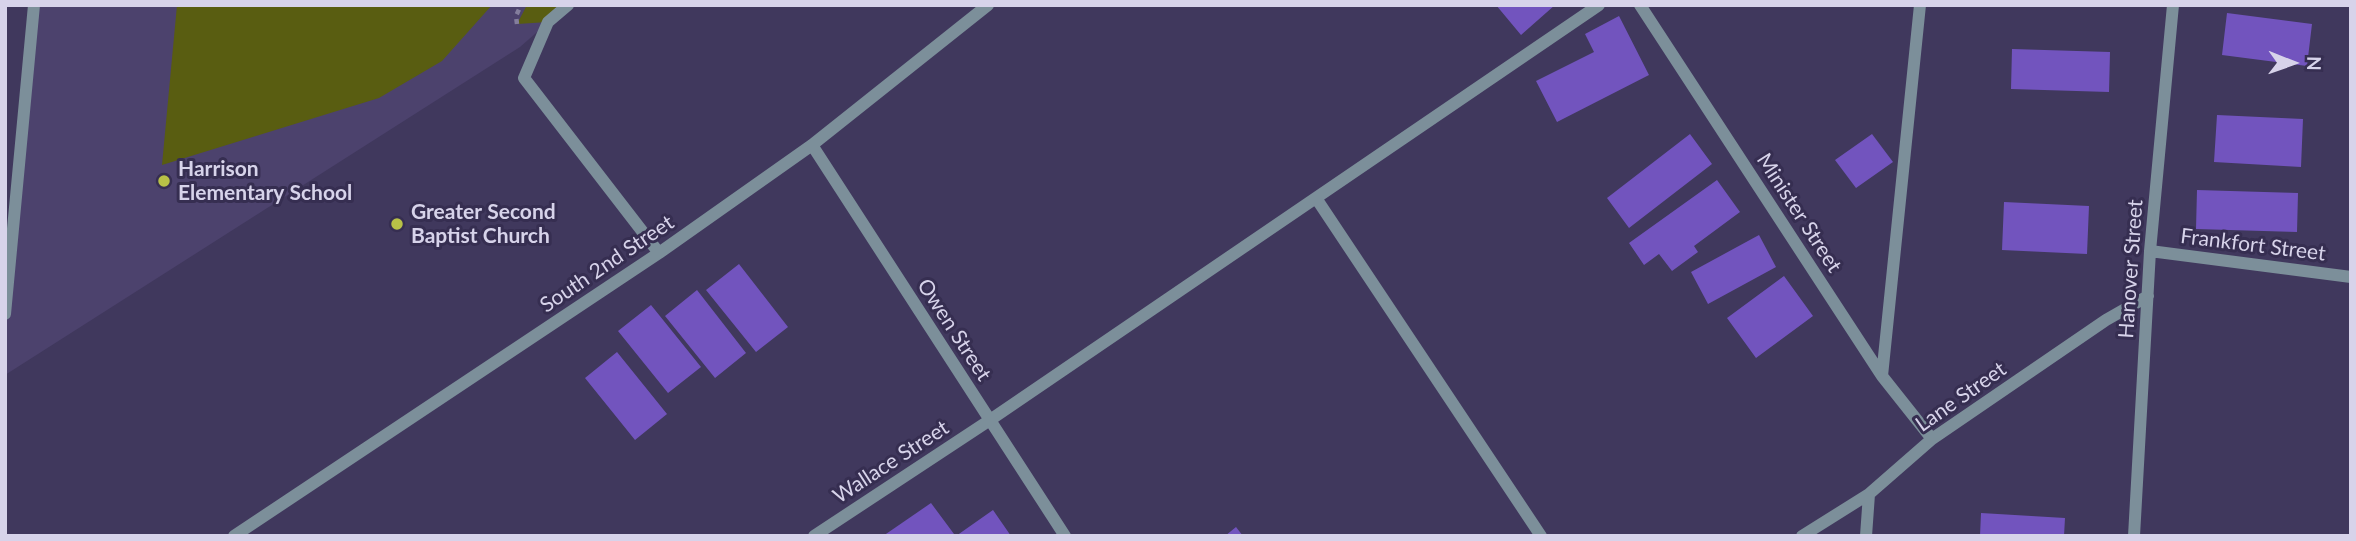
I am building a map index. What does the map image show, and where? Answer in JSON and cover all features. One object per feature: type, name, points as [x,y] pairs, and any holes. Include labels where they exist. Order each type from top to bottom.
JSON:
[{"type":"street","points":[[5,314],[34,5]]},
{"type":"street","points":[[568,5],[548,22],[524,78],[659,253]]},
{"type":"street","name":"South 2nd Street","points":[[234,536],[659,253],[812,145],[988,5]]},
{"type":"street","name":"Wallace Street","points":[[814,536],[990,420],[1599,5]]},
{"type":"street","name":"Minister Street","points":[[1640,5],[1882,376],[1932,439]]},
{"type":"street","points":[[1882,376],[1920,5]]},
{"type":"street","name":"Hanover Street","points":[[2134,536],[2150,251],[2173,5]]},
{"type":"street","name":"Owen Street","points":[[812,145],[1065,536]]},
{"type":"street","points":[[1316,198],[1541,536]]},
{"type":"street","name":"Frankfort Street","points":[[2150,251],[2351,277]]},
{"type":"street","name":"Lane Street","points":[[1802,536],[1869,494],[1932,439],[2106,320],[2148,296]]},
{"type":"street","points":[[1866,536],[1869,494]]},
{"type":"shaded area","name":"Harrison Elementary School","points":[[34,5],[568,5],[520,47],[5,375],[5,314]]},
{"type":"shaded area","points":[[177,5],[492,5],[442,61],[379,98],[162,165]]},
{"type":"shaded area","points":[[527,5],[568,5],[548,22],[517,24]]},
{"type":"building","points":[[1496,5],[1555,5],[1521,35]]},
{"type":"building","points":[[2227,13],[2312,24],[2307,66],[2222,55]]},
{"type":"building","points":[[1619,16],[1649,75],[1557,122],[1536,81],[1594,52],[1585,34]]},
{"type":"building","points":[[2012,49],[2110,52],[2109,92],[2011,89]]},
{"type":"building","points":[[2217,115],[2303,119],[2301,167],[2214,162]]},
{"type":"building","points":[[1690,134],[1712,164],[1629,228],[1607,198]]},
{"type":"building","points":[[1872,134],[1893,162],[1856,188],[1835,160]]},
{"type":"building","points":[[1717,180],[1740,212],[1694,246],[1698,252],[1672,271],[1659,254],[1644,265],[1629,243]]},
{"type":"building","points":[[2197,190],[2298,193],[2297,232],[2196,229]]},
{"type":"building","points":[[2004,202],[2089,206],[2087,254],[2002,250]]},
{"type":"building","points":[[1759,235],[1776,267],[1708,304],[1691,272]]},
{"type":"building","points":[[739,264],[788,327],[756,352],[706,290]]},
{"type":"building","points":[[1784,276],[1813,316],[1756,358],[1727,318]]},
{"type":"building","points":[[697,290],[746,353],[715,378],[665,316]]},
{"type":"building","points":[[651,305],[701,367],[668,393],[618,331]]},
{"type":"building","points":[[617,352],[667,414],[635,440],[585,378]]},
{"type":"building","points":[[931,503],[954,534],[883,536]]},
{"type":"building","points":[[993,510],[1011,536],[956,536]]},
{"type":"building","points":[[1981,513],[2065,518],[2064,536],[1980,536]]},
{"type":"building","points":[[1236,527],[1243,536],[1225,536]]},
{"type":"place","name":"Harrison Elementary School","points":[[164,181]]},
{"type":"place","name":"Greater Second Baptist Church","points":[[397,224]]}]
